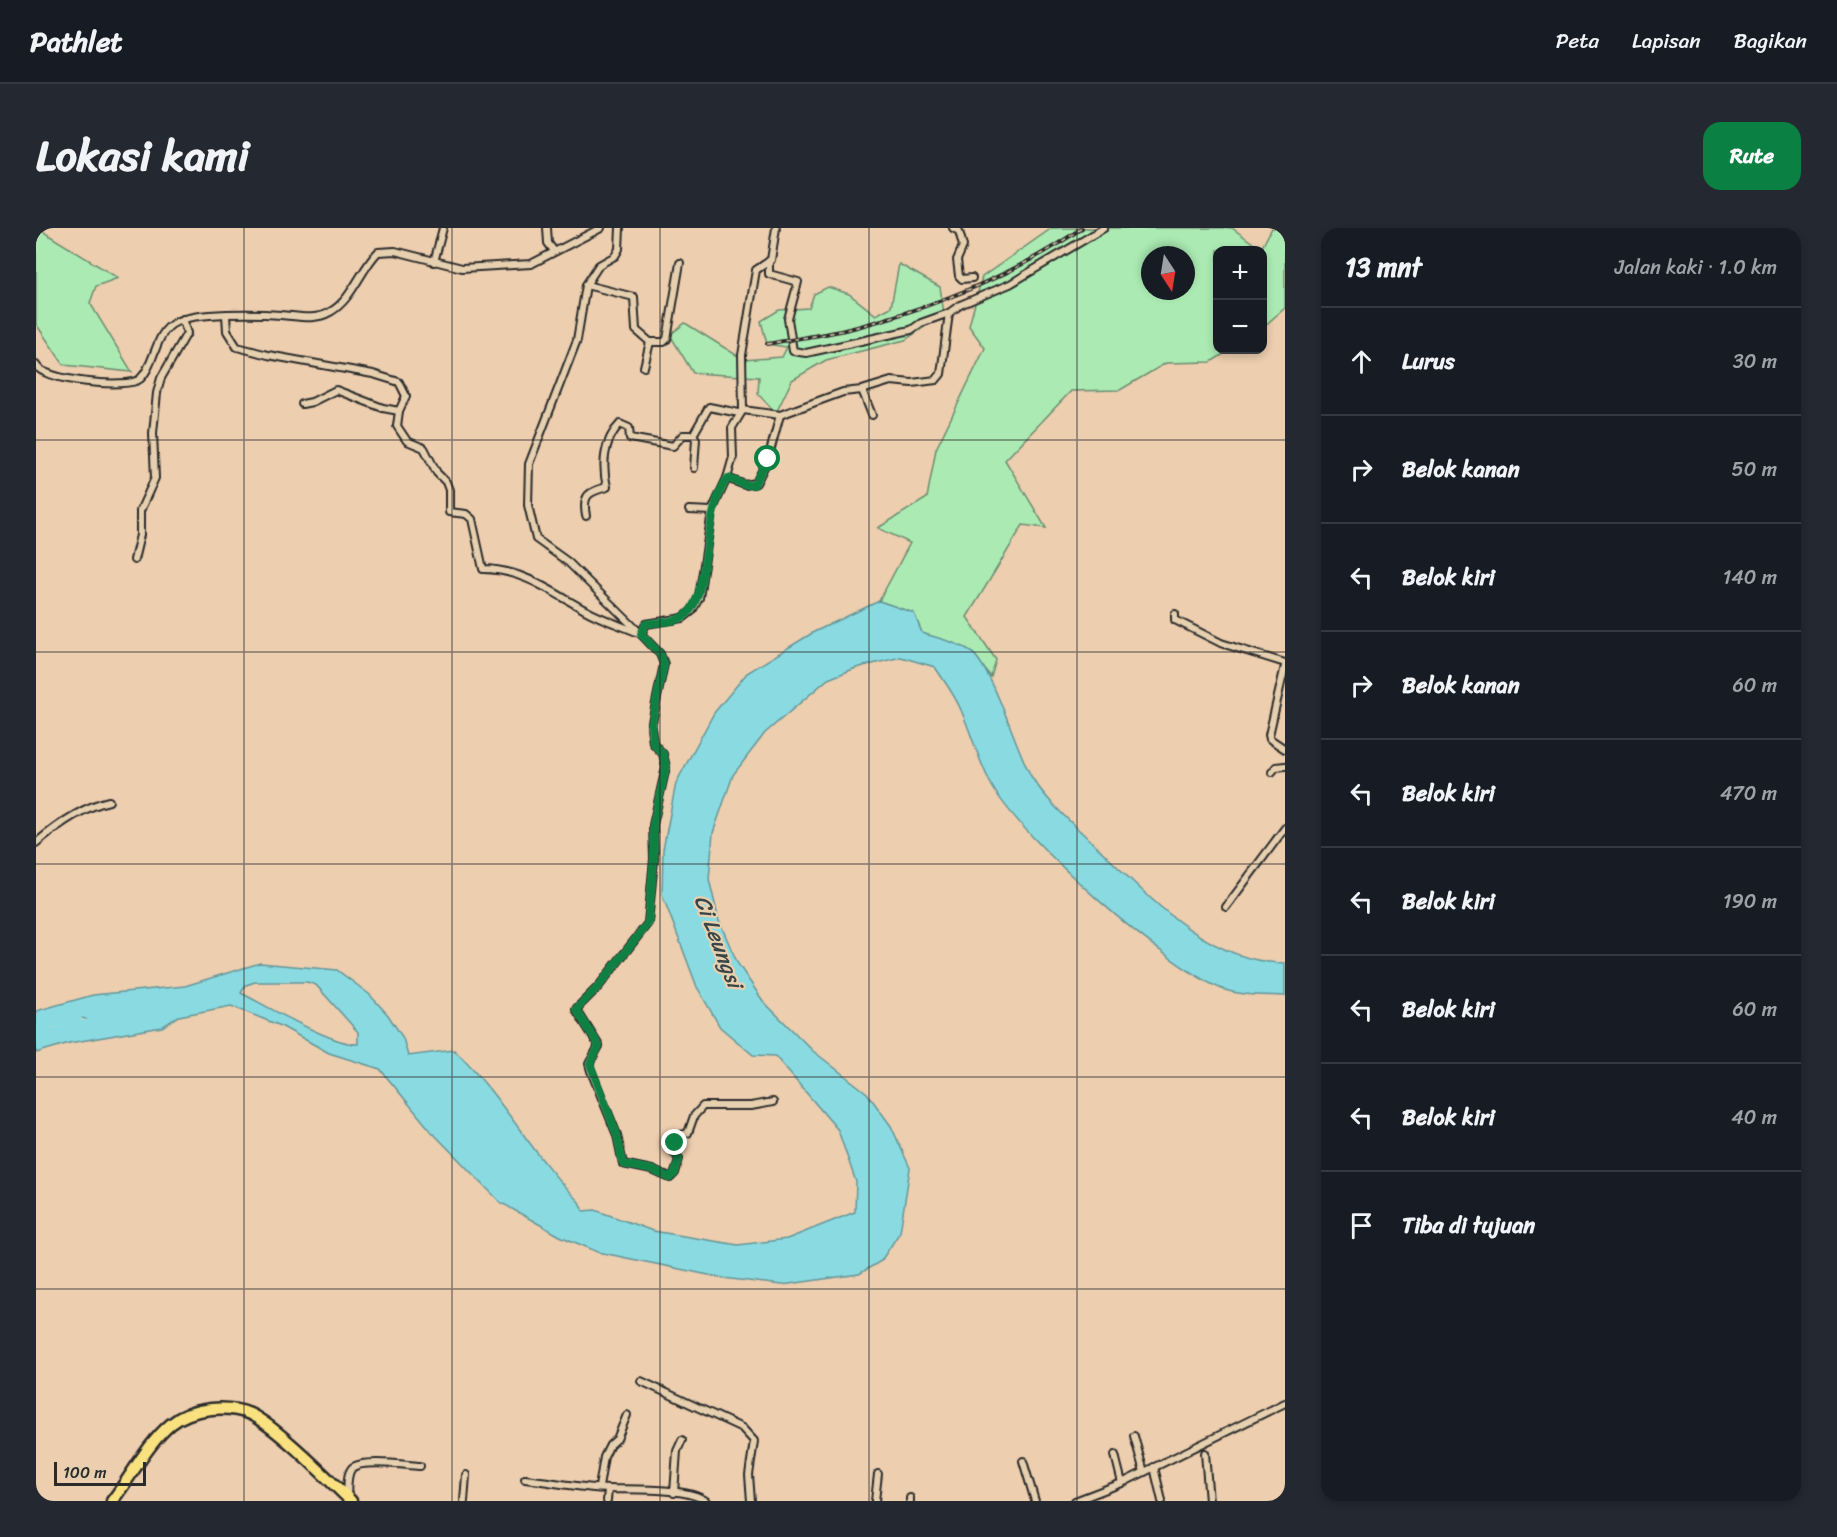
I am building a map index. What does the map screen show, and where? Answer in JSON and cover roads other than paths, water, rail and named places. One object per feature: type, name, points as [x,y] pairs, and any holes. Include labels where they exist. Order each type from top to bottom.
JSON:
[{"type":"main road","points":[[112,1501],[171,1424],[187,1415],[215,1409],[239,1411],[260,1420],[349,1499]]},
{"type":"street","points":[[434,262],[443,228]]},
{"type":"street","points":[[547,228],[548,243],[554,251]]},
{"type":"street","points":[[36,365],[41,372],[54,377],[87,382],[134,382],[143,374],[169,326],[182,319],[226,315],[321,316],[331,312],[343,300],[366,265],[378,252],[395,251],[462,268],[531,264],[601,228]]},
{"type":"street","points":[[620,228],[619,249],[609,262],[599,265],[586,285],[577,340],[529,464],[528,505],[536,539],[568,562],[660,654],[664,664],[651,726],[653,743],[663,754],[666,767],[653,825],[654,859],[649,912],[643,931],[627,947],[599,986],[576,1009],[599,1046],[590,1064],[591,1071],[617,1135],[623,1164],[652,1170],[670,1178],[675,1173],[679,1159],[674,1152],[677,1136],[688,1133],[694,1116],[703,1106],[751,1106],[773,1102]]},
{"type":"street","points":[[776,228],[769,261],[769,274],[796,281],[798,285],[788,319],[793,351],[806,353],[910,330],[921,323],[949,313],[960,305],[1010,284],[1104,228]]},
{"type":"street","points":[[953,228],[959,231],[963,246],[957,260],[959,276],[962,279],[972,278]]},
{"type":"street","points":[[641,634],[646,624],[683,618],[692,611],[699,598],[712,511],[728,478],[733,450],[732,428],[741,412],[742,355],[755,279],[759,267],[769,261]]},
{"type":"street","points":[[586,285],[632,296],[634,327],[650,342],[664,342],[667,339],[680,262]]},
{"type":"street","points":[[693,435],[709,407],[780,415],[843,392],[862,390],[891,381],[912,383],[933,381],[939,378],[949,313]]},
{"type":"street","points":[[226,315],[227,331],[237,347],[396,381],[403,387],[406,396],[399,411],[397,426],[403,437],[424,448],[439,477],[446,483],[449,490],[448,510],[466,514],[472,519],[483,569],[500,569],[528,578],[586,610],[641,634]]},
{"type":"street","points":[[134,560],[140,535],[140,511],[155,478],[154,411],[161,378],[187,333],[182,319]]},
{"type":"street","points":[[644,367],[650,342]]},
{"type":"street","points":[[302,404],[312,402],[336,390],[383,408],[399,411]]},
{"type":"street","points":[[862,390],[872,415]]},
{"type":"street","points":[[728,478],[745,485],[756,483],[768,459],[780,415]]},
{"type":"street","points":[[586,516],[584,504],[589,494],[596,488],[607,487],[603,461],[610,440],[620,424],[629,428],[630,438],[669,447],[675,445],[683,435],[693,435]]},
{"type":"street","points":[[693,435],[696,439],[694,468]]},
{"type":"street","points":[[689,510],[712,511]]},
{"type":"street","points":[[1175,614],[1175,620],[1221,643],[1285,665],[1269,738],[1285,749]]},
{"type":"street","points":[[1272,772],[1276,767],[1285,766]]},
{"type":"street","points":[[36,843],[55,827],[88,808],[109,801]]},
{"type":"street","points":[[1226,907],[1285,828]]},
{"type":"street","points":[[641,1381],[750,1434],[754,1441],[749,1475],[751,1501]]},
{"type":"street","points":[[1075,1501],[1122,1483],[1285,1403]]},
{"type":"street","points":[[599,1487],[604,1457],[610,1445],[617,1439],[627,1415]]},
{"type":"street","points":[[1134,1436],[1144,1472]]},
{"type":"street","points":[[674,1493],[677,1451],[682,1440]]},
{"type":"street","points":[[1205,1453],[1209,1501]]},
{"type":"street","points":[[1115,1455],[1122,1483]]},
{"type":"street","points":[[1023,1461],[1035,1501]]},
{"type":"street","points":[[349,1499],[348,1476],[353,1468],[362,1463],[420,1466]]},
{"type":"street","points":[[1154,1467],[1162,1501]]},
{"type":"street","points":[[875,1501],[878,1474]]},
{"type":"street","points":[[464,1501],[466,1475]]},
{"type":"street","points":[[525,1479],[608,1489],[639,1488],[692,1495],[706,1501]]},
{"type":"street","points":[[607,1501],[608,1489]]},
{"type":"water","name":"Ci Leungsi","points":[[879,601],[914,613],[922,633],[969,650],[978,659],[995,689],[1031,776],[1053,804],[1136,885],[1181,923],[1230,952],[1257,960],[1285,963],[1285,996],[1245,994],[1222,989],[1197,976],[1167,955],[1097,899],[1063,868],[1008,809],[983,768],[959,704],[935,667],[901,657],[856,668],[828,679],[765,733],[733,775],[713,833],[709,879],[719,921],[738,964],[763,1001],[813,1051],[867,1093],[891,1126],[910,1168],[900,1232],[881,1261],[859,1274],[782,1285],[723,1278],[598,1252],[560,1236],[500,1202],[431,1131],[380,1069],[329,1053],[281,1026],[231,1006],[179,1016],[162,1027],[69,1043],[36,1053],[36,1037],[91,1022],[71,1018],[36,1031],[36,1011],[93,995],[185,986],[260,963],[337,970],[369,994],[388,1015],[403,1038],[408,1056],[454,1050],[487,1087],[546,1165],[579,1202],[583,1211],[595,1210],[653,1231],[738,1245],[787,1239],[855,1212],[856,1182],[838,1130],[775,1056],[753,1055],[720,1027],[697,987],[662,894],[663,850],[676,783],[714,713],[747,673],[814,632]],"holes":[[[255,982],[307,982],[316,985],[358,1032],[358,1044],[347,1043],[316,1032],[241,993],[246,985]]]},
{"type":"waterway","points":[[36,1031],[49,1023],[77,1019]]},
{"type":"waterway","points":[[36,1037],[105,1020]]},
{"type":"railway","points":[[767,344],[846,330],[945,299],[1030,260],[1082,228]]}]
